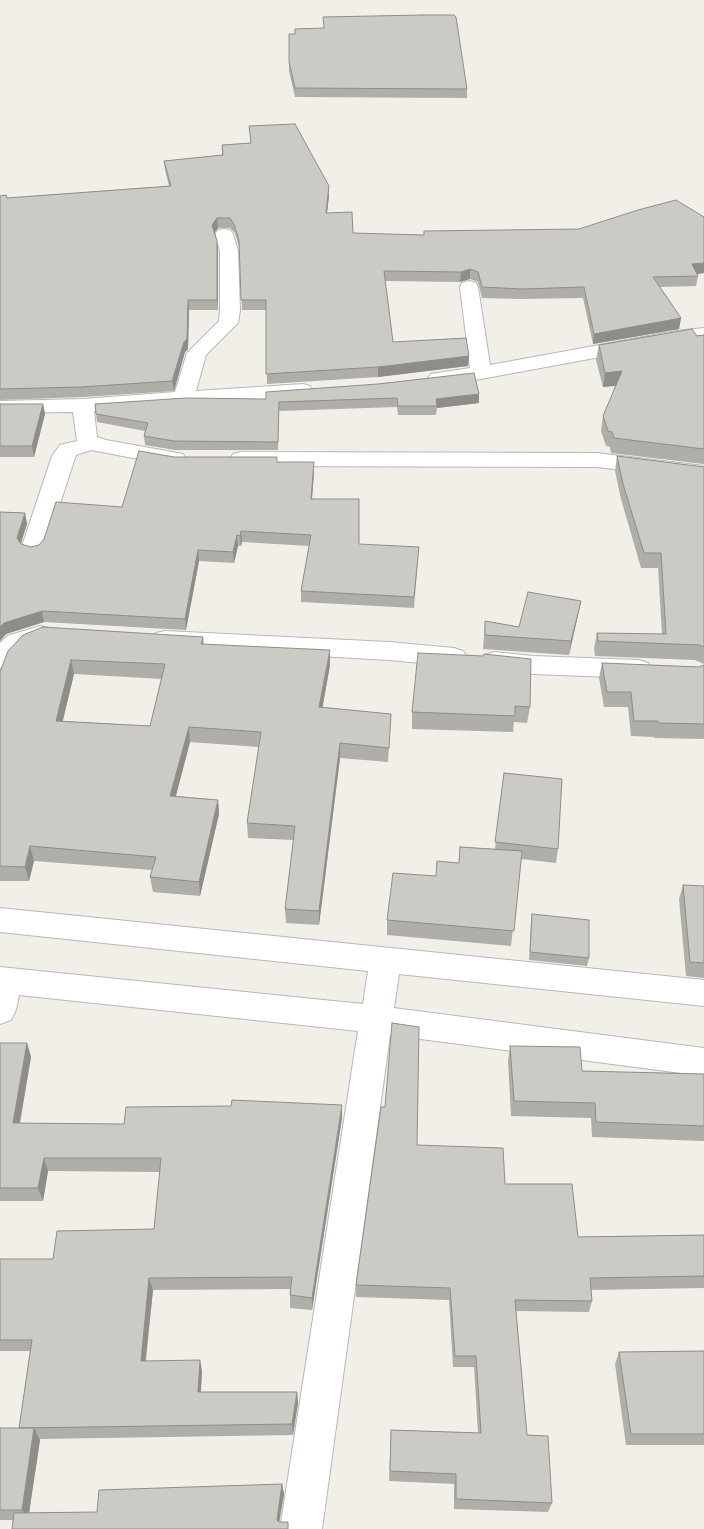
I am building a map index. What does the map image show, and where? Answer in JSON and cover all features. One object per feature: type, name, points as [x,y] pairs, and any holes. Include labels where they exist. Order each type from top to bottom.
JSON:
[{"type":"street","points":[[184,398],[197,353],[228,323],[230,310],[229,251],[224,234]]},
{"type":"street","points":[[469,287],[481,373]]},
{"type":"street","points":[[415,381],[481,373],[676,337],[704,334]]},
{"type":"street","points":[[0,407],[83,405],[320,389]]},
{"type":"street","points":[[83,405],[87,440],[92,443],[175,459],[194,459]]},
{"type":"street","points":[[33,549],[63,456],[68,450],[92,443]]},
{"type":"street","points":[[224,459],[597,460],[704,473]]},
{"type":"street","points":[[0,659],[16,642],[44,632],[63,633]]},
{"type":"street","points":[[141,637],[389,651],[533,665],[667,670]]},
{"type":"street","points":[[0,920],[704,993]]},
{"type":"street","points":[[301,1529],[385,960]]},
{"type":"street","points":[[2,990],[376,1019],[704,1062]]},
{"type":"building","points":[[454,15],[456,17],[467,89],[295,88],[289,62],[289,34],[295,34],[295,29],[324,28],[323,17]]},
{"type":"building","points":[[295,124],[329,186],[326,213],[352,212],[353,233],[424,235],[424,231],[579,229],[676,200],[704,217],[704,263],[692,264],[698,276],[653,277],[681,318],[594,334],[584,287],[522,289],[482,287],[478,272],[470,269],[461,272],[384,271],[393,342],[466,338],[469,356],[378,367],[266,374],[266,300],[241,300],[239,241],[234,224],[230,218],[217,218],[212,225],[217,241],[217,300],[188,300],[187,339],[184,342],[172,381],[81,387],[0,389],[0,196],[6,195],[7,198],[171,186],[164,161],[223,155],[222,145],[251,143],[249,126]]},
{"type":"building","points":[[692,329],[697,336],[704,335],[704,449],[614,438],[612,432],[608,431],[603,416],[622,371],[605,373],[599,345]]},
{"type":"building","points":[[474,373],[479,394],[436,399],[437,406],[398,406],[397,398],[279,402],[278,442],[174,441],[144,436],[148,423],[96,414],[95,404],[186,398],[266,399],[266,392],[378,384]]},
{"type":"building","points":[[0,404],[43,404],[32,446],[0,446]]},
{"type":"building","points":[[139,451],[174,457],[277,457],[277,462],[314,462],[311,499],[359,499],[359,544],[419,547],[414,597],[301,591],[311,535],[241,531],[240,536],[237,535],[233,552],[198,550],[185,619],[42,611],[4,623],[0,627],[0,512],[25,513],[17,538],[21,544],[31,547],[39,545],[44,539],[56,502],[122,507]]},
{"type":"building","points":[[617,456],[704,467],[704,647],[699,645],[598,641],[597,633],[666,634],[661,553],[644,553],[623,484]]},
{"type":"building","points":[[528,592],[581,601],[571,641],[485,635],[485,621],[519,627]]},
{"type":"building","points":[[43,627],[203,637],[201,644],[330,650],[319,707],[391,714],[389,748],[340,743],[319,911],[285,909],[295,826],[247,823],[261,732],[189,727],[170,796],[218,800],[199,882],[150,877],[156,857],[30,846],[25,867],[0,866],[0,672],[8,651],[23,635]],"holes":[[[71,660],[165,664],[150,726],[56,721]]]},
{"type":"building","points":[[418,653],[483,656],[484,654],[531,659],[530,707],[515,706],[515,716],[412,712]]},
{"type":"building","points":[[602,663],[699,667],[704,665],[704,724],[634,721],[631,692],[607,692]]},
{"type":"building","points":[[504,773],[562,779],[558,849],[495,842]]},
{"type":"building","points":[[460,847],[522,851],[514,931],[387,920],[393,873],[436,876],[437,861],[459,863]]},
{"type":"building","points":[[683,885],[704,886],[704,963],[690,962]]},
{"type":"building","points":[[532,914],[589,920],[589,958],[530,952]]},
{"type":"building","points":[[392,1023],[419,1027],[417,1145],[503,1148],[505,1184],[572,1184],[578,1237],[704,1235],[704,1276],[590,1278],[592,1301],[515,1300],[527,1435],[548,1436],[552,1503],[456,1499],[456,1474],[390,1471],[391,1430],[481,1433],[476,1356],[455,1356],[450,1288],[356,1285],[381,1107],[385,1107]]},
{"type":"building","points":[[0,1043],[27,1043],[13,1123],[124,1124],[126,1107],[231,1106],[232,1100],[342,1105],[312,1298],[290,1295],[292,1277],[149,1278],[141,1361],[200,1360],[198,1392],[297,1392],[292,1424],[19,1428],[32,1340],[0,1340],[0,1259],[53,1259],[57,1231],[154,1229],[161,1158],[44,1158],[38,1188],[0,1188]]},
{"type":"building","points":[[510,1046],[580,1047],[582,1071],[704,1074],[704,1126],[596,1122],[595,1103],[514,1101]]},
{"type":"building","points":[[704,1351],[704,1434],[631,1434],[619,1352]]},
{"type":"building","points":[[0,1428],[34,1428],[22,1510],[0,1510]]},
{"type":"building","points":[[282,1484],[277,1520],[279,1522],[288,1522],[288,1529],[12,1529],[14,1513],[97,1512],[99,1490]]}]
